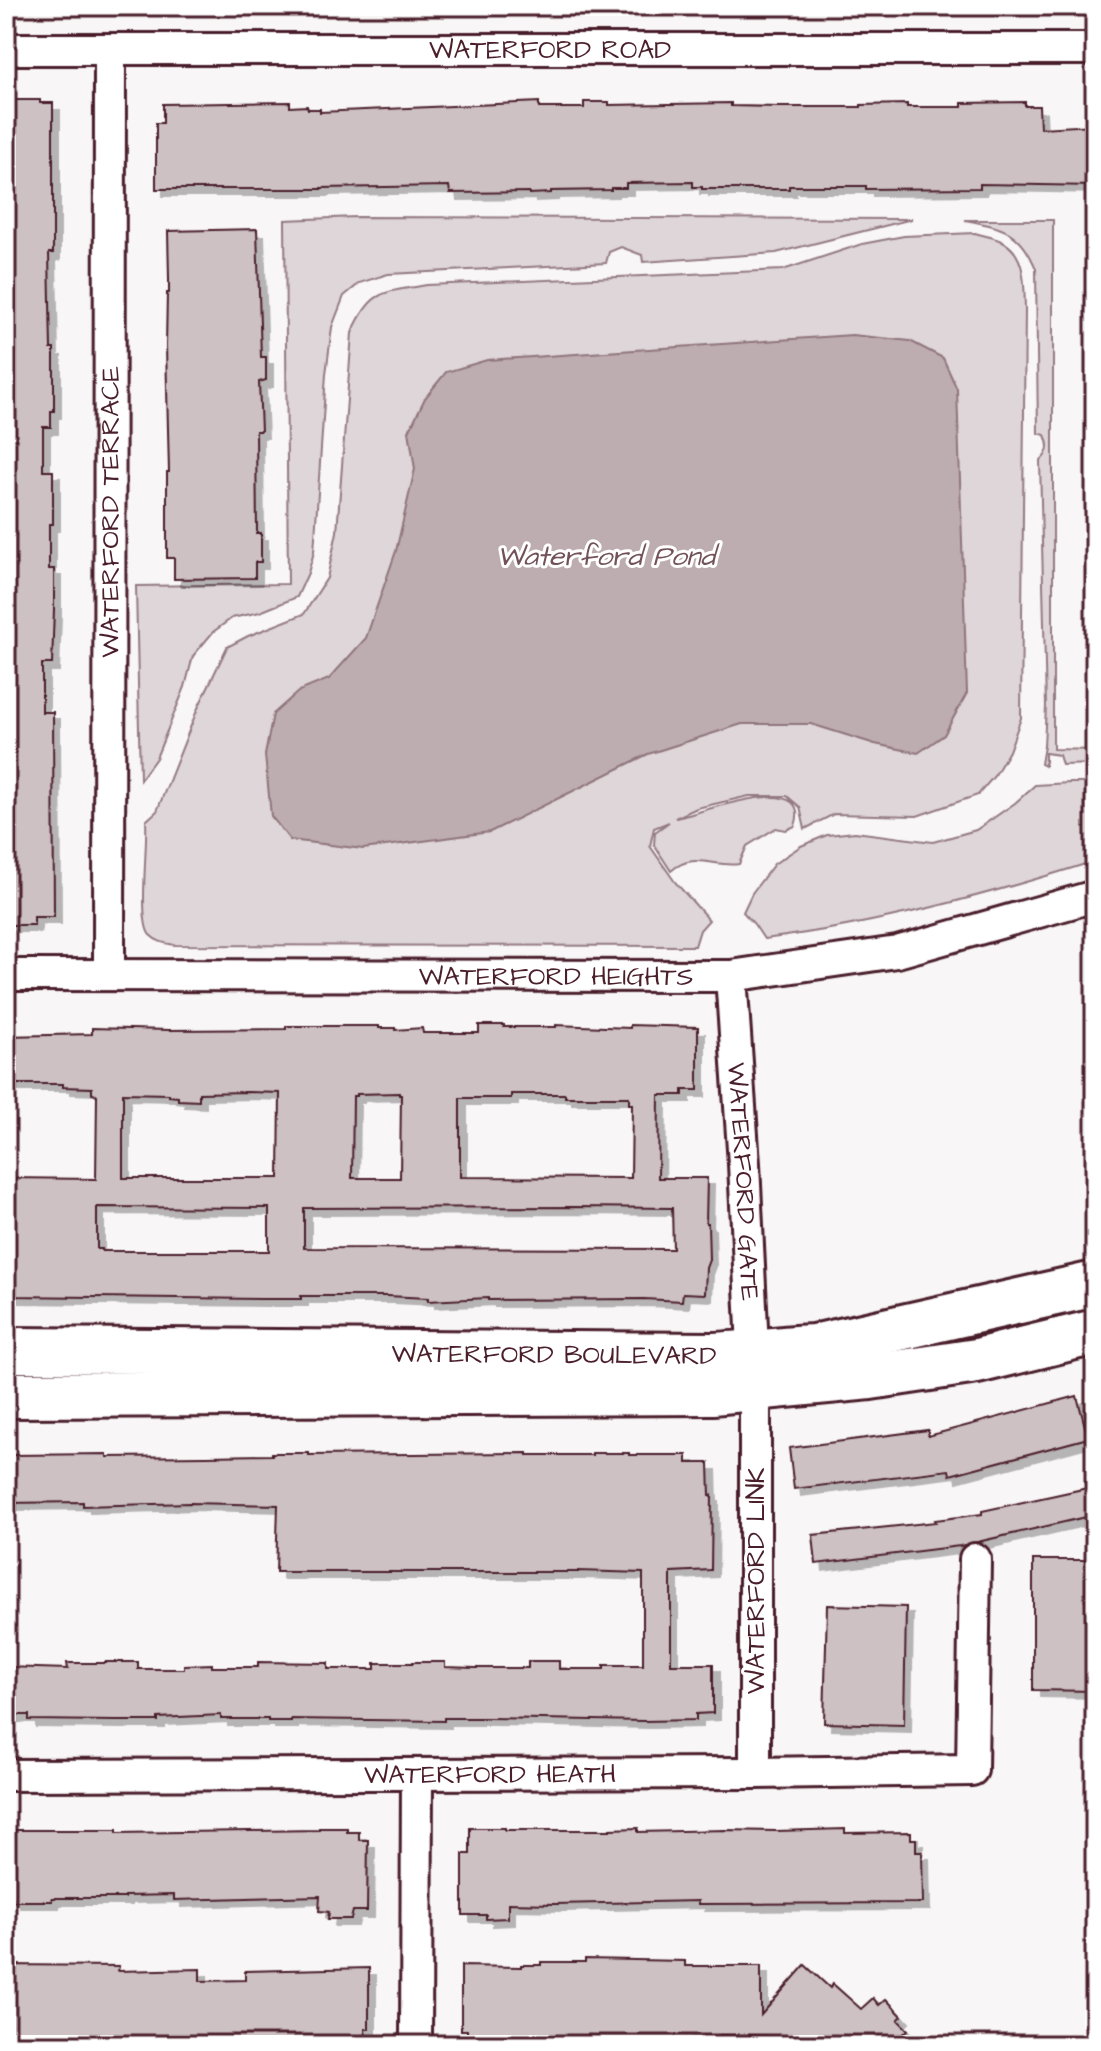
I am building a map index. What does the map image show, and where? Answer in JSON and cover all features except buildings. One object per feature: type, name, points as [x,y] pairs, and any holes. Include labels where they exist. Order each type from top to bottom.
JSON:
[{"type":"street","name":"WATERFORD ROAD","points":[[6,49],[1095,49]]},
{"type":"street","name":"WATERFORD TERRACE","points":[[109,974],[110,49]]},
{"type":"street","name":"WATERFORD HEIGHTS","points":[[6,975],[731,976],[897,952],[1095,896]]},
{"type":"street","name":"WATERFORD GATE","points":[[731,976],[754,1371]]},
{"type":"street","name":"WATERFORD BOULEVARD","points":[[6,1395],[712,1392],[793,1348],[814,1347],[1095,1284]]},
{"type":"street","name":"WATERFORD BOULEVARD","points":[[6,1350],[697,1355],[754,1371],[870,1377],[977,1361],[1095,1332]]},
{"type":"street","name":"WATERFORD LINK","points":[[754,1371],[755,1773]]},
{"type":"street","name":"WATERFORD HEATH","points":[[6,1775],[972,1770],[975,1559]]},
{"type":"street","points":[[416,2045],[417,1775]]},
{"type":"shaded area","points":[[356,217],[912,219],[776,253],[643,262],[642,255],[621,247],[609,252],[606,263],[388,274],[360,283],[344,296],[332,327],[314,552],[308,573],[297,597],[260,612],[232,618],[213,632],[193,656],[185,687],[156,758],[140,780],[136,586],[288,584],[285,220]]},
{"type":"shaded area","points":[[965,220],[1053,220],[1053,749],[1095,750],[1095,764],[1062,765],[1059,755],[1045,753],[1045,766],[1041,764],[1046,706],[1040,461],[1048,446],[1045,435],[1038,433],[1036,269],[1024,246],[1009,233]]},
{"type":"shaded area","points":[[975,233],[1001,241],[1016,253],[1024,281],[1025,310],[1021,718],[1009,751],[978,795],[917,816],[834,814],[805,829],[800,807],[787,796],[749,796],[697,808],[675,818],[727,804],[771,797],[787,800],[796,809],[795,826],[786,830],[776,828],[747,846],[739,864],[730,865],[696,861],[679,865],[671,871],[654,845],[655,832],[669,822],[654,828],[650,846],[675,882],[709,920],[700,930],[695,946],[174,945],[158,941],[150,935],[146,928],[144,899],[146,821],[157,811],[198,708],[227,647],[304,614],[327,578],[337,532],[352,333],[373,300],[389,292],[427,285],[783,270],[862,244],[904,236]]},
{"type":"shaded area","points":[[1095,783],[1095,861],[931,908],[806,933],[764,939],[743,912],[752,893],[774,864],[801,846],[827,835],[855,832],[933,842],[976,830],[1035,785]]},
{"type":"water","name":"Waterford Pond","points":[[852,335],[910,341],[943,358],[957,389],[967,693],[944,735],[918,753],[875,744],[811,724],[742,724],[648,754],[490,832],[363,849],[290,840],[271,816],[265,755],[273,714],[299,691],[329,679],[366,638],[396,551],[415,469],[409,431],[425,398],[446,372],[487,360]]}]
